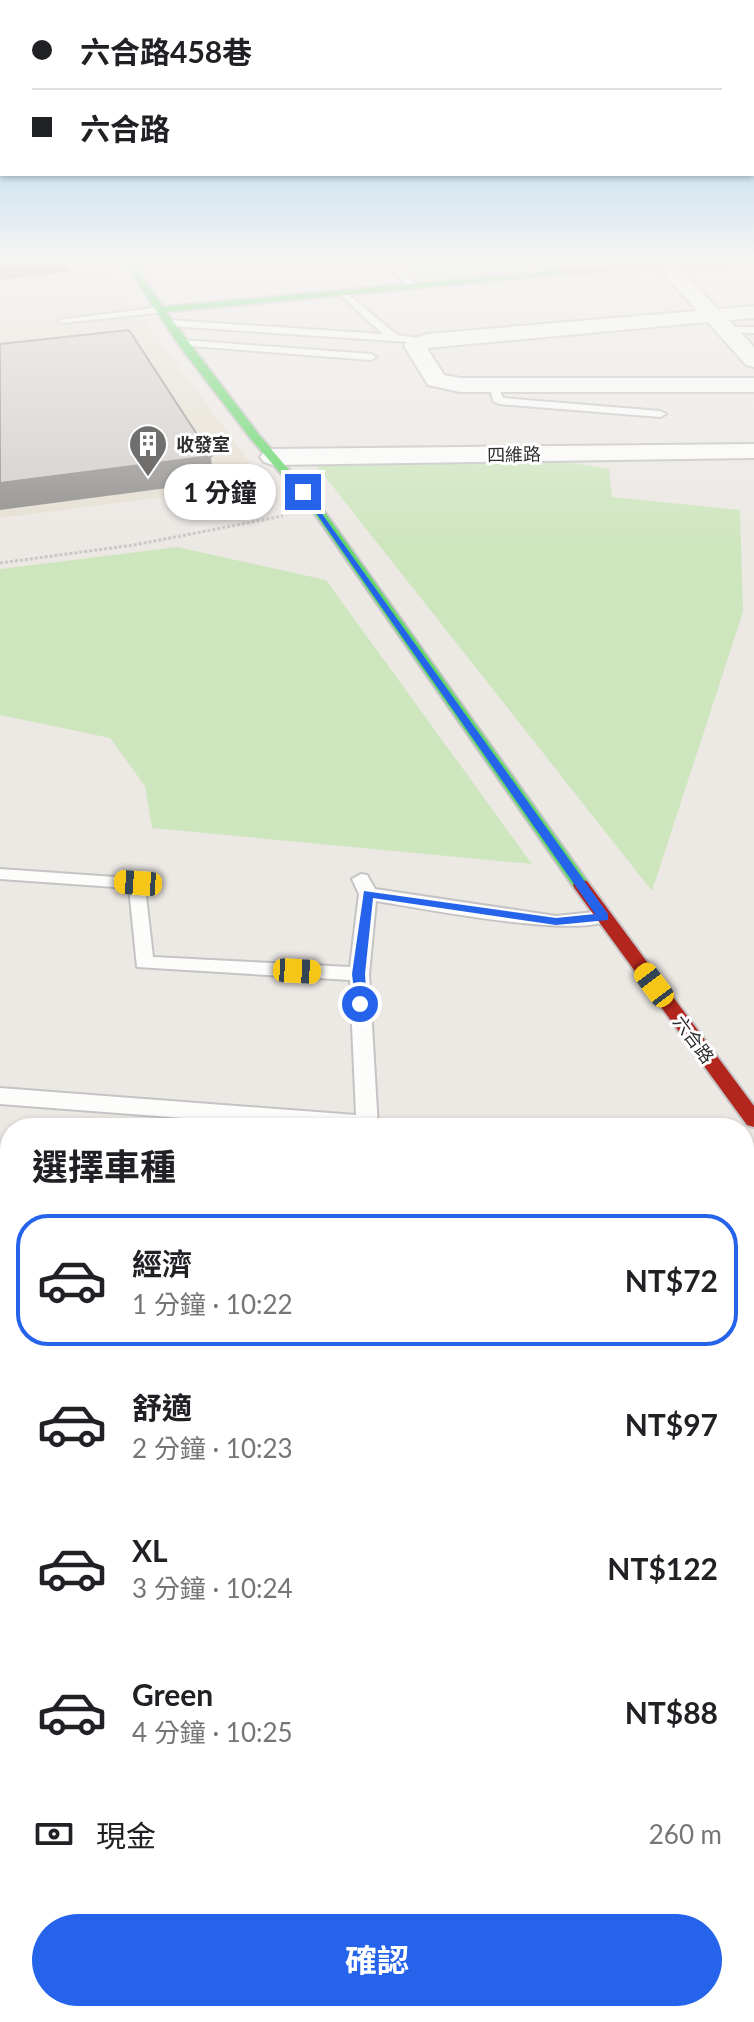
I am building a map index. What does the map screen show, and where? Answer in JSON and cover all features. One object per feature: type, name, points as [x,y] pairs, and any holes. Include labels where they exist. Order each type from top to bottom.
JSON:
[{"type":"street","name":"六合路","points":[[190,353],[255,437],[317,509],[604,917],[753,1118]]},
{"type":"street","points":[[420,353],[436,380],[460,385],[754,385]]},
{"type":"street","name":"四維路","points":[[273,457],[754,451]]},
{"type":"lane","points":[[322,353],[371,357]]},
{"type":"lane","points":[[493,386],[499,401],[660,414]]},
{"type":"lane","points":[[0,874],[138,883],[144,963],[359,974]]},
{"type":"lane","points":[[367,1118],[359,974],[365,886],[556,922],[604,917]]},
{"type":"lane","points":[[0,1096],[269,1118]]},
{"type":"path","points":[[0,563],[134,545],[317,509]]},
{"type":"shaded area","points":[[0,353],[169,353],[266,484],[0,518]]},
{"type":"green space","points":[[311,459],[555,460],[609,469],[612,497],[740,510],[743,612],[652,891]]},
{"type":"green space","points":[[177,547],[326,580],[532,864],[152,828],[145,786],[110,738],[0,715],[0,569]]},
{"type":"building","points":[[0,353],[144,353],[211,456],[0,483]]},
{"type":"traffic: fast","points":[[190,353],[255,437],[317,509],[581,885]]},
{"type":"traffic: jam","points":[[581,885],[753,1118]]},
{"type":"place","name":"收發室","points":[[148,478]]},
{"type":"route","points":[[303,492],[604,917],[556,922],[368,894],[359,974],[360,1004]]}]
